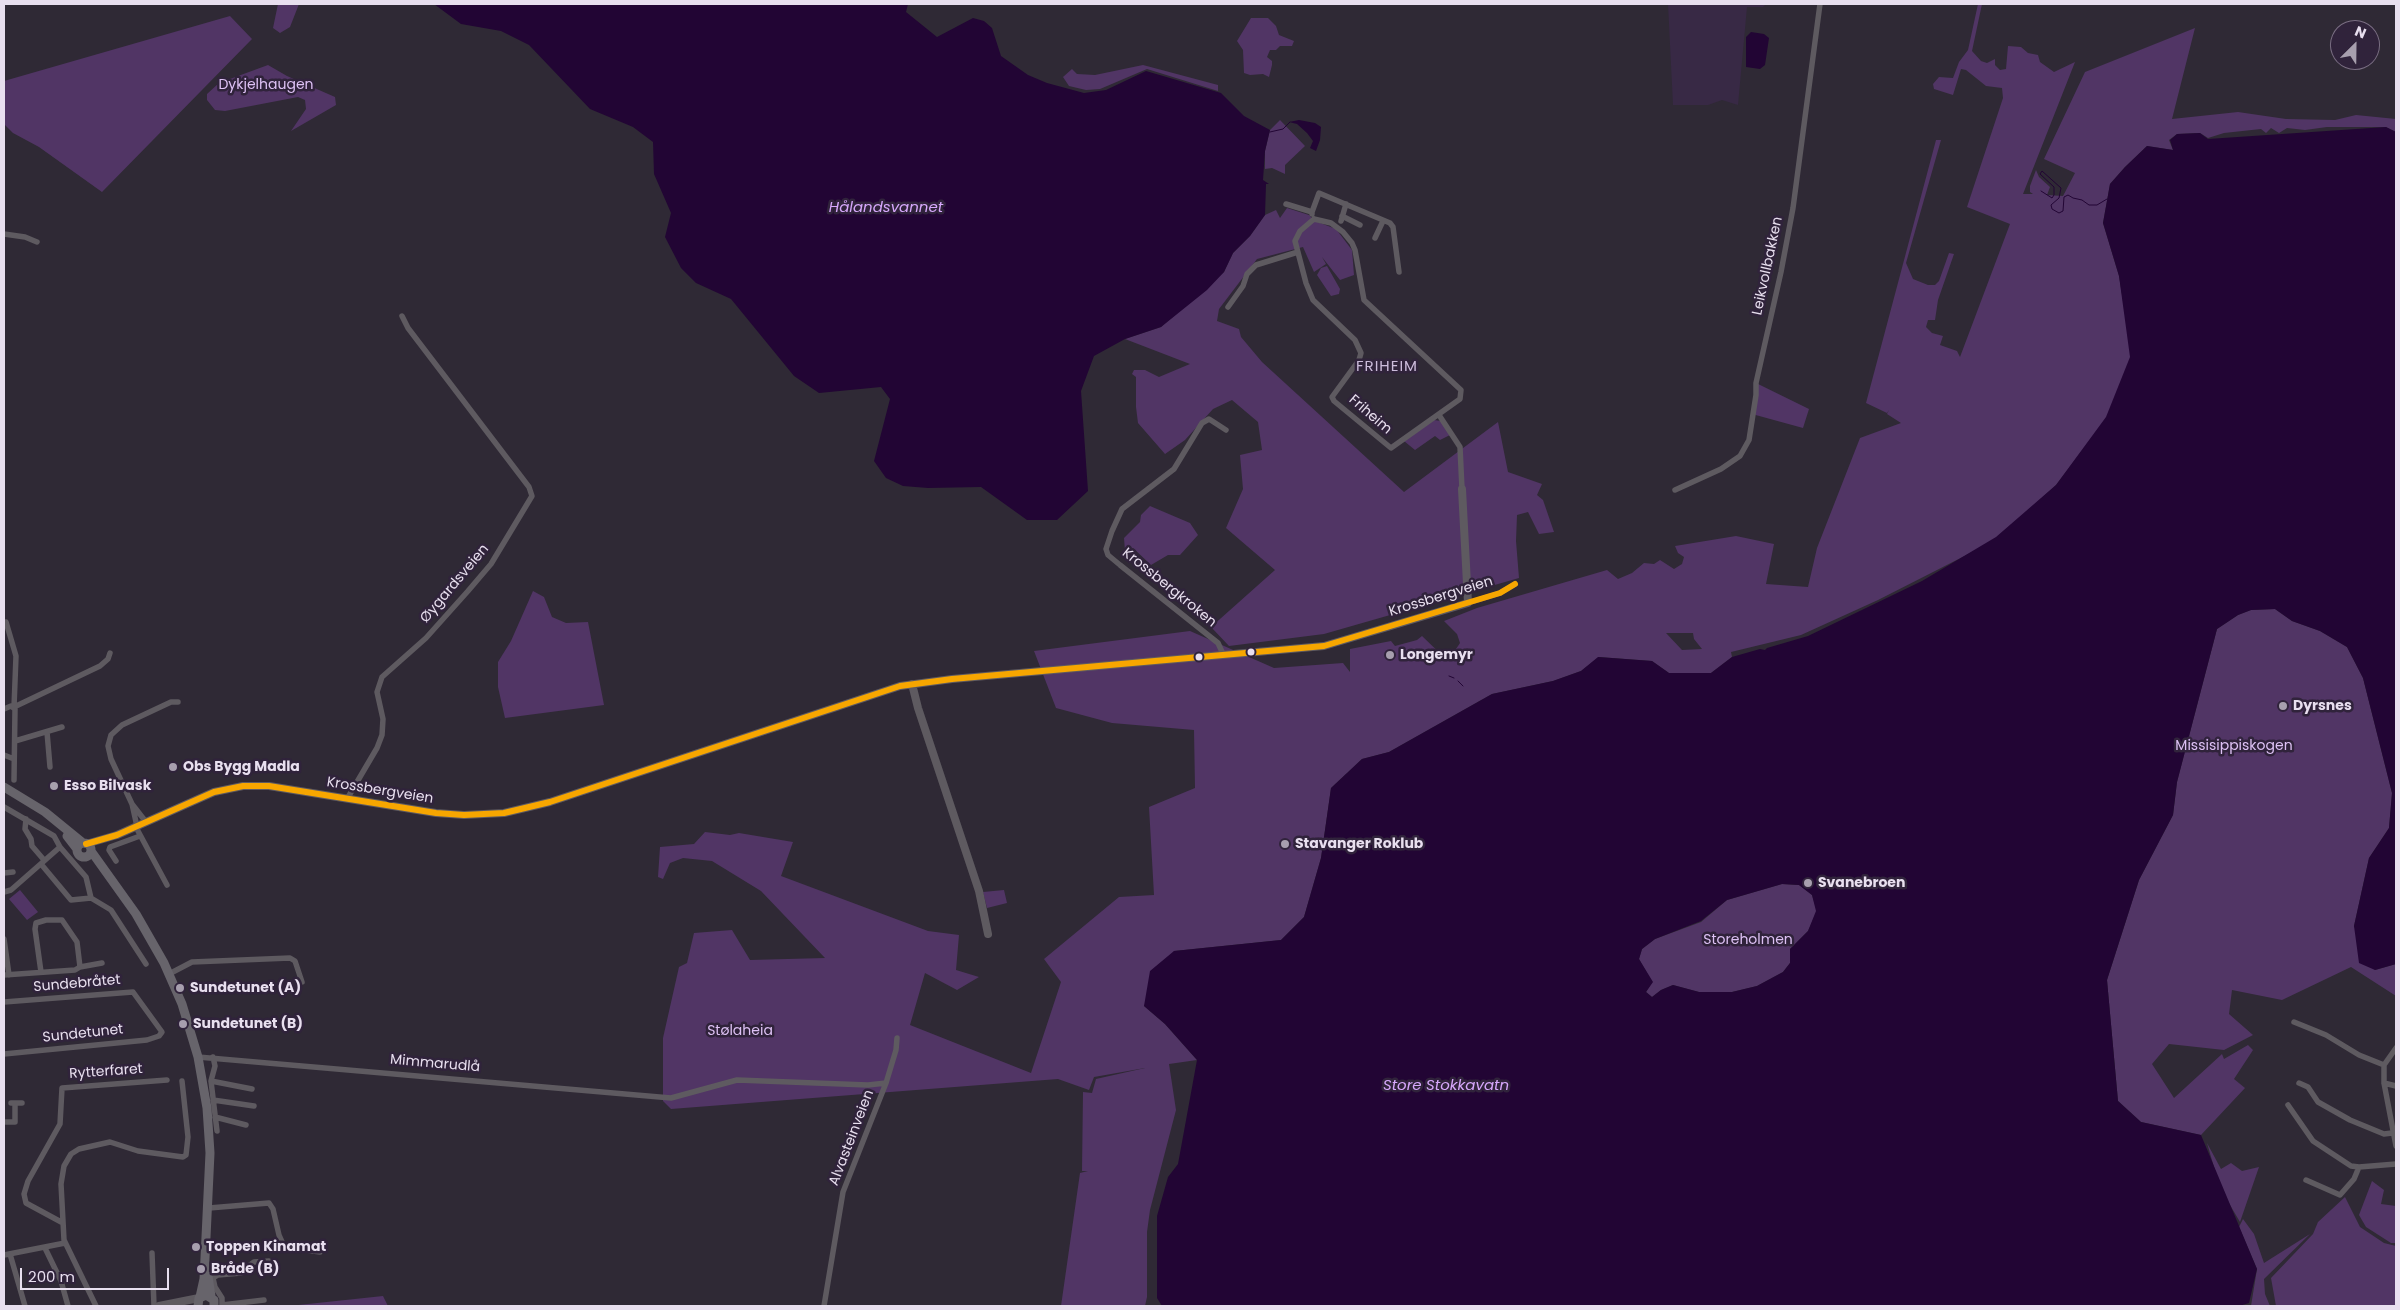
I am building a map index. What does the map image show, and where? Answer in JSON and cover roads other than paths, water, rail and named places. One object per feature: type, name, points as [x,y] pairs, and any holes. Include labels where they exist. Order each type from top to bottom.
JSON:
[{"type":"main road","points":[[4,789],[51,821],[85,849],[105,872],[140,920],[169,974],[198,1056],[205,1095],[209,1132],[208,1283],[216,1303]]},
{"type":"main road","points":[[199,1300],[204,1279],[208,1210]]},
{"type":"main road","points":[[199,1300],[206,1295],[216,1303]]},
{"type":"street","name":"Leikvollbakken","points":[[1675,490],[1722,469],[1740,456],[1749,440],[1756,395],[1756,382],[1782,272],[1793,208],[1820,4]]},
{"type":"street","points":[[1314,219],[1312,212],[1319,193],[1390,223],[1393,228],[1399,272]]},
{"type":"street","points":[[1286,204],[1312,212]]},
{"type":"street","points":[[1346,204],[1341,219],[1360,225]]},
{"type":"street","name":"Friheim","points":[[1314,219],[1330,222],[1343,232],[1352,243],[1364,300],[1461,390],[1460,399],[1391,448],[1334,401],[1332,397],[1359,360],[1360,349],[1354,340],[1311,298],[1295,240],[1296,235],[1314,219]]},
{"type":"street","points":[[1375,238],[1384,221]]},
{"type":"street","points":[[4,234],[25,236],[37,242]]},
{"type":"street","points":[[1228,306],[1251,269],[1261,262],[1298,252]]},
{"type":"street","name":"Øygardsveien","points":[[347,798],[377,748],[382,735],[383,719],[377,692],[382,677],[426,638],[468,591],[490,564],[532,496],[521,476],[408,328],[402,316]]},
{"type":"street","points":[[1439,415],[1460,447],[1468,603]]},
{"type":"street","name":"Krossbergkroken","points":[[1223,654],[1218,643],[1108,555],[1106,548],[1122,509],[1174,469],[1202,423],[1209,419],[1226,430]]},
{"type":"street","name":"Krossbergveien","points":[[85,849],[208,794],[243,786],[269,786],[464,816],[523,810],[912,684],[1324,646],[1500,593],[1515,584]]},
{"type":"street","points":[[6,622],[16,656],[14,780]]},
{"type":"street","points":[[4,709],[14,707],[100,666],[108,659],[110,653]]},
{"type":"street","points":[[912,684],[918,708],[979,891],[988,934]]},
{"type":"street","points":[[146,822],[132,804],[108,753],[109,738],[122,725],[171,702],[178,702]]},
{"type":"street","points":[[15,741],[62,727]]},
{"type":"street","points":[[47,732],[50,767]]},
{"type":"street","points":[[4,755],[14,759]]},
{"type":"street","points":[[132,804],[136,827],[167,885]]},
{"type":"street","points":[[4,807],[50,832],[60,847],[86,877],[91,898]]},
{"type":"street","points":[[26,819],[25,829],[31,839],[32,846],[71,900],[91,898],[112,910],[146,964]]},
{"type":"street","points":[[116,861],[109,850],[110,847],[140,836]]},
{"type":"street","points":[[4,892],[16,886],[60,847]]},
{"type":"street","points":[[4,873],[13,872]]},
{"type":"street","points":[[41,972],[35,929],[36,923],[46,920],[62,920],[78,942],[80,967]]},
{"type":"street","points":[[4,939],[6,975],[75,970],[80,967],[102,963]]},
{"type":"street","points":[[169,974],[195,961],[290,958],[295,962],[302,982]]},
{"type":"street","name":"Sundebråtet","points":[[4,1002],[133,992],[162,1032]]},
{"type":"street","points":[[2294,1022],[2326,1036],[2359,1055],[2384,1065]]},
{"type":"street","name":"Sundetunet","points":[[4,1054],[147,1040],[159,1036],[162,1032]]},
{"type":"street","name":"Alvasteinveien","points":[[824,1306],[843,1192],[886,1083],[896,1050],[897,1038]]},
{"type":"street","points":[[2396,1048],[2384,1065],[2384,1083],[2396,1146]]},
{"type":"street","name":"Mimmarudlå","points":[[198,1056],[671,1098],[737,1080],[868,1085],[886,1083]]},
{"type":"street","points":[[213,1057],[215,1066],[211,1081],[217,1131]]},
{"type":"street","name":"Rytterfaret","points":[[63,1223],[26,1203],[24,1194],[32,1173],[60,1124],[62,1088],[167,1080]]},
{"type":"street","points":[[96,1306],[65,1243],[61,1184],[64,1166],[71,1154],[79,1149],[110,1142],[138,1151],[182,1157],[186,1155],[188,1137],[186,1089],[182,1081]]},
{"type":"street","points":[[211,1081],[252,1089]]},
{"type":"street","points":[[2300,1083],[2308,1087],[2318,1102],[2350,1120],[2384,1134],[2392,1133]]},
{"type":"street","points":[[2384,1083],[2396,1086]]},
{"type":"street","points":[[213,1100],[254,1106]]},
{"type":"street","points":[[4,1122],[14,1122],[16,1103]]},
{"type":"street","points":[[2288,1105],[2313,1141],[2351,1166],[2359,1168],[2396,1164]]},
{"type":"street","points":[[216,1118],[246,1125]]},
{"type":"street","points":[[2306,1180],[2340,1195],[2354,1179],[2359,1168]]},
{"type":"street","points":[[208,1210],[269,1203],[273,1209],[278,1235],[283,1244],[292,1248],[320,1252]]},
{"type":"street","points":[[25,1306],[7,1254],[65,1243]]},
{"type":"street","points":[[45,1248],[61,1281],[68,1306]]},
{"type":"street","points":[[152,1253],[154,1306]]},
{"type":"street","points":[[216,1303],[222,1298],[215,1287],[214,1278],[218,1275],[247,1271],[254,1262],[269,1261]]},
{"type":"street","points":[[159,1306],[199,1300]]},
{"type":"street","points":[[216,1303],[264,1300]]},
{"type":"street","points":[[178,1304],[194,1306]]},
{"type":"water","name":"Hålandsvannet","points":[[434,4],[908,4],[906,12],[937,37],[973,18],[984,21],[992,28],[1001,56],[1028,75],[1047,83],[1084,93],[1106,90],[1146,71],[1221,93],[1244,116],[1270,130],[1265,151],[1263,180],[1269,184],[1266,184],[1265,215],[1250,236],[1233,253],[1224,272],[1207,290],[1161,327],[1125,339],[1094,356],[1081,391],[1088,491],[1057,520],[1027,520],[981,487],[928,488],[903,486],[886,478],[874,461],[890,399],[881,387],[819,393],[794,376],[731,299],[696,283],[681,268],[665,237],[671,213],[654,174],[653,142],[633,127],[590,109],[529,45],[501,31],[461,24]]},
{"type":"water","points":[[1751,32],[1764,34],[1769,38],[1765,65],[1760,69],[1746,67],[1746,37]]},
{"type":"water","points":[[1299,120],[1315,123],[1321,127],[1320,140],[1316,151],[1310,148],[1313,141],[1307,133],[1297,124],[1289,122]]},
{"type":"water","name":"Store Stokkavatn","points":[[2386,127],[2396,132],[2396,964],[2375,970],[2359,963],[2354,926],[2369,858],[2389,828],[2392,793],[2363,678],[2347,647],[2320,631],[2292,621],[2275,609],[2251,610],[2238,615],[2217,629],[2177,782],[2173,815],[2139,880],[2107,980],[2118,1101],[2141,1122],[2201,1135],[2257,1269],[2249,1303],[2239,1306],[1162,1306],[1157,1298],[1157,1216],[1168,1177],[1178,1164],[1197,1060],[1165,1024],[1144,1006],[1150,971],[1174,951],[1281,940],[1304,917],[1321,858],[1331,788],[1362,759],[1389,752],[1492,694],[1553,681],[1581,671],[1598,657],[1652,661],[1669,673],[1711,673],[1732,657],[1760,649],[1765,650],[1808,636],[1922,581],[1996,537],[2056,485],[2106,417],[2130,357],[2119,276],[2103,223],[2110,184],[2147,146],[2173,150],[2170,140],[2177,134],[2200,133],[2208,139]],"holes":[[[1782,884],[1799,885],[1812,895],[1816,911],[1808,931],[1790,949],[1790,963],[1783,972],[1757,986],[1732,992],[1699,992],[1673,985],[1661,990],[1652,997],[1646,992],[1653,982],[1639,959],[1642,949],[1655,939],[1701,921],[1727,900]]]},
{"type":"waterway","points":[[1270,132],[1283,129],[1290,122]]},
{"type":"waterway","points":[[2041,191],[2052,198],[2054,195],[2054,187],[2040,174],[2042,171],[2061,188],[2059,198],[2051,205],[2052,209],[2059,213],[2063,211],[2064,197],[2068,195],[2082,200],[2089,205],[2097,205],[2107,199]]},
{"type":"waterway","points":[[1449,676],[1454,678]]},
{"type":"waterway","points":[[1458,681],[1463,686]]},
{"type":"place","name":"Longemyr","points":[[1390,655]]},
{"type":"place","name":"Dyrsnes","points":[[2283,706]]},
{"type":"place","name":"Obs Bygg Madla","points":[[173,767]]},
{"type":"place","name":"Esso Bilvask","points":[[54,786]]},
{"type":"place","name":"Stavanger Roklub","points":[[1285,844]]},
{"type":"place","name":"Svanebroen","points":[[1808,883]]},
{"type":"place","name":"Sundetunet (A)","points":[[180,988]]},
{"type":"place","name":"Sundetunet (B)","points":[[183,1024]]},
{"type":"place","name":"Toppen Kinamat","points":[[196,1247]]},
{"type":"place","name":"Bråde (B)","points":[[201,1269]]},
{"type":"district","name":"FRIHEIM","points":[[1387,367]]},
{"type":"park label","name":"Dykjelhaugen","points":[[266,85]]},
{"type":"park label","name":"Missisippiskogen","points":[[2234,746]]},
{"type":"park label","name":"Storeholmen","points":[[1748,940]]},
{"type":"park label","name":"Stølaheia","points":[[740,1031]]}]
